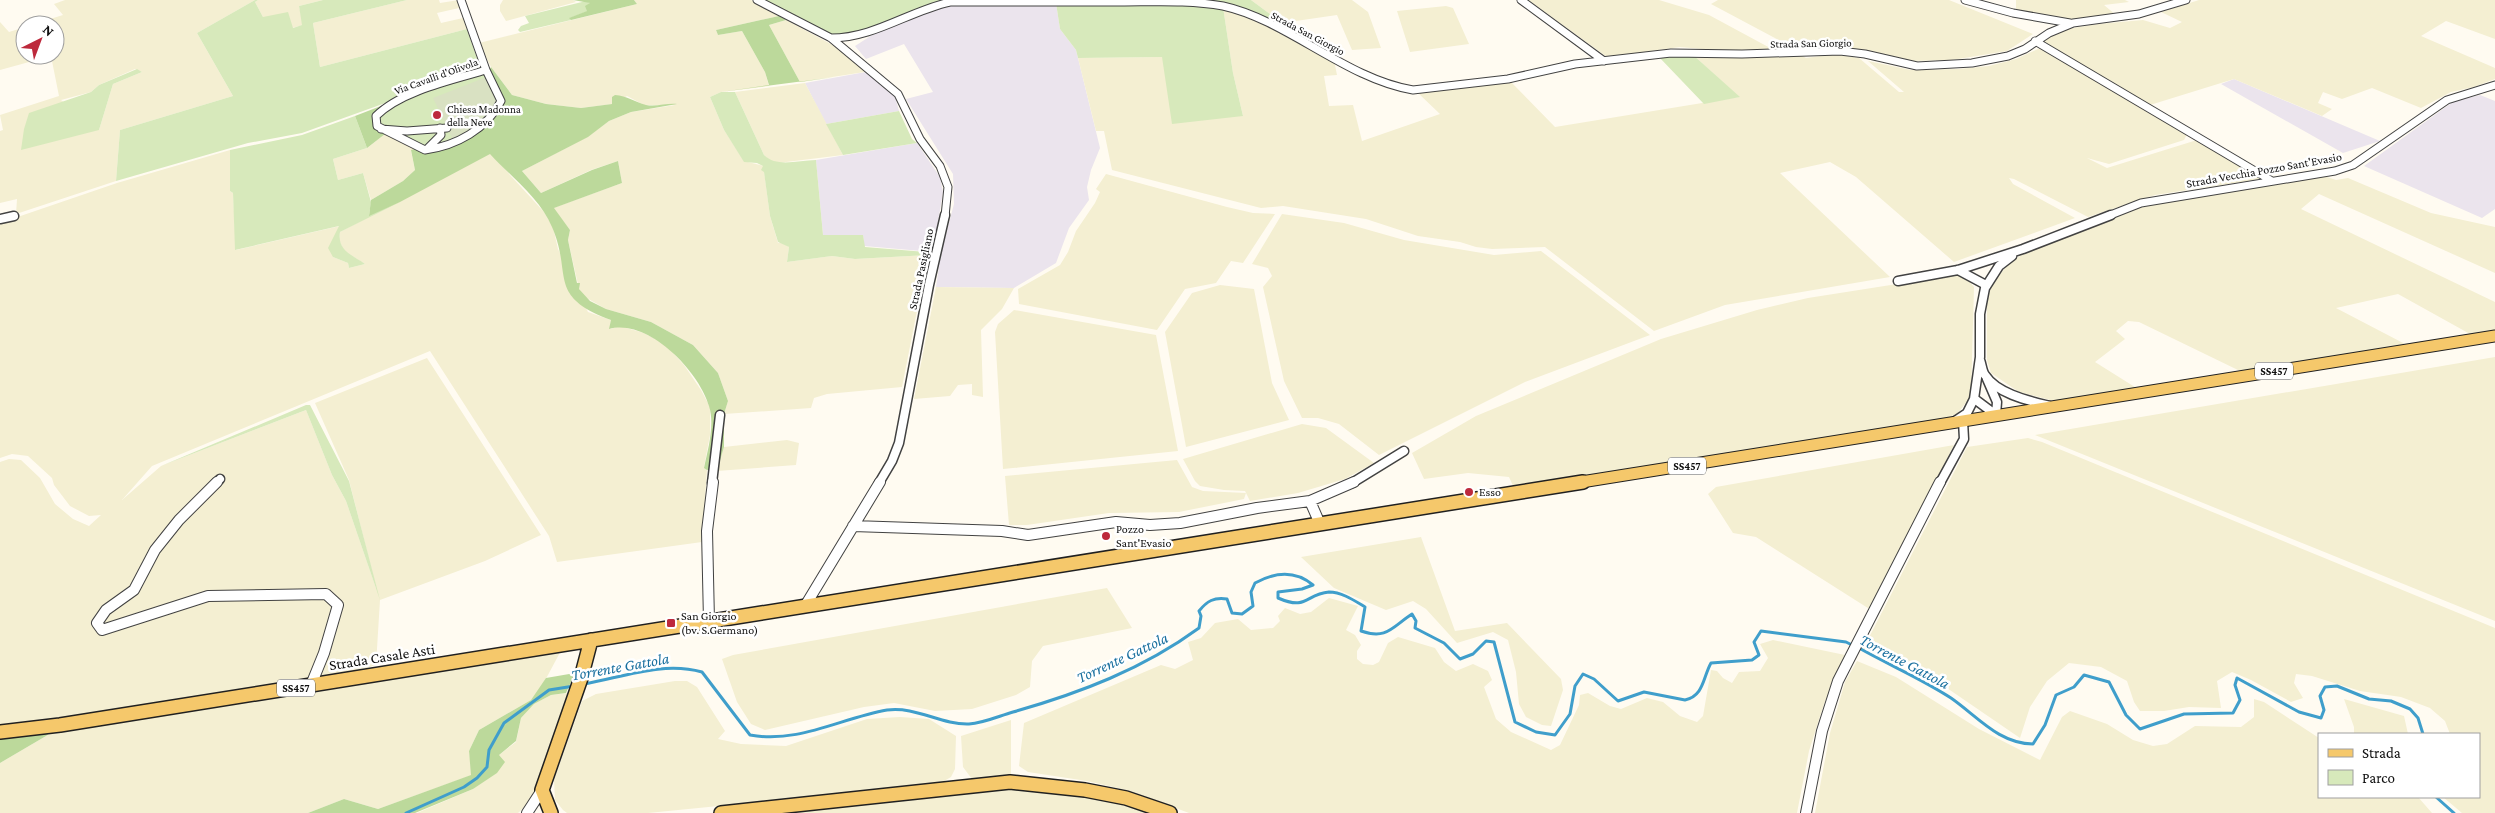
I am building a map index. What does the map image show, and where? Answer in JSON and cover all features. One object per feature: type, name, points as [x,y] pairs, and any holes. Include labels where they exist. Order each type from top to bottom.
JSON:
[{"type":"main road","name":"SS457","points":[[591,640],[2495,336]]},
{"type":"main road","name":"Strada Casale Asti","points":[[0,732],[60,725],[591,640]]},
{"type":"main road","points":[[551,813],[542,790],[581,678],[591,640]]},
{"type":"main road","points":[[721,813],[1010,782],[1044,784],[1085,790],[1126,798],[1170,813]]},
{"type":"street","points":[[461,0],[486,70]]},
{"type":"street","name":"Strada Pasigliano","points":[[757,0],[831,38],[882,77],[898,94],[920,139],[945,177],[948,199],[929,285],[900,443],[892,461],[805,606]]},
{"type":"street","points":[[1521,0],[1604,61]]},
{"type":"street","points":[[1965,0],[2013,13],[2073,24]]},
{"type":"street","name":"Strada San Giorgio","points":[[831,38],[853,37],[934,5],[977,1],[1178,2],[1223,6],[1253,15],[1355,69],[1400,88],[1413,90],[1508,79],[1558,67],[1688,52],[1742,54],[1840,51],[1865,54],[1903,64],[1941,65],[1995,60],[2025,49],[2038,39],[2073,24],[2139,14],[2186,0]]},
{"type":"street","name":"Strada San Giorgio","points":[[844,47],[853,37]]},
{"type":"street","points":[[2038,39],[2272,181]]},
{"type":"street","name":"Via Cavalli d'Olivola","points":[[381,129],[375,120],[378,112],[383,109],[412,95],[486,70],[501,101],[498,110],[478,128],[450,143],[426,150]]},
{"type":"street","name":"Strada Vecchia Pozzo Sant'Evasio","points":[[1898,281],[1958,270],[2023,249],[2141,203],[2335,171],[2353,165],[2447,100],[2495,85]]},
{"type":"street","points":[[444,128],[441,135],[426,150],[420,149],[381,129],[407,131],[444,128]]},
{"type":"street","points":[[0,220],[14,216]]},
{"type":"street","name":"Strada Vecchia Pozzo Sant'Evasio","points":[[1976,400],[1980,358],[1981,298],[1986,284],[2004,261],[2023,249]]},
{"type":"street","points":[[1958,270],[1986,284]]},
{"type":"street","points":[[1980,358],[1997,402],[1996,415]]},
{"type":"street","points":[[1986,376],[2017,396],[2053,407]]},
{"type":"street","points":[[1950,424],[1964,416],[1976,400],[1996,415]]},
{"type":"street","points":[[709,621],[707,531],[720,415]]},
{"type":"street","points":[[1806,813],[1822,731],[1838,681],[1956,453],[1963,444],[1963,421]]},
{"type":"street","points":[[852,526],[1002,532],[1028,535],[1116,522],[1150,525],[1180,523],[1257,508],[1310,501],[1354,482],[1404,451]]},
{"type":"street","points":[[220,479],[179,520],[155,550],[134,590],[106,610],[97,623],[102,630],[208,596],[326,594],[338,605],[324,653],[311,685]]},
{"type":"street","points":[[1310,501],[1320,524]]},
{"type":"street","points":[[527,813],[542,790]]},
{"type":"shaded area","points":[[65,0],[255,0],[197,33],[233,96],[120,130],[116,181],[16,214],[17,199],[0,203],[0,131],[3,130],[0,115],[59,96],[53,65],[65,65],[65,15],[54,4]],"holes":[[[135,69],[142,72],[113,84],[99,130],[61,100],[91,92],[99,85]]]},
{"type":"shaded area","points":[[258,0],[323,0],[299,6],[303,25],[292,28],[263,17],[255,2]]},
{"type":"shaded area","points":[[407,0],[439,0],[440,3],[459,0],[459,8],[437,13],[441,23],[463,18],[467,29],[320,67],[313,23]]},
{"type":"shaded area","points":[[503,0],[573,0],[576,2],[506,21],[500,11],[500,5]]},
{"type":"shaded area","points":[[634,0],[751,0],[779,16],[716,30],[718,35],[742,31],[765,72],[769,86],[721,92],[710,97],[724,130],[744,161],[764,166],[762,170],[764,171],[770,216],[778,243],[789,247],[787,262],[832,256],[855,259],[928,255],[902,387],[827,394],[814,398],[811,408],[724,414],[728,401],[718,373],[693,345],[651,322],[606,309],[583,296],[579,289],[568,240],[570,230],[553,208],[622,183],[618,161],[591,170],[541,193],[522,171],[587,137],[609,121],[631,112],[675,105],[644,105],[627,96],[613,104],[581,108],[546,104],[512,95],[491,67],[479,43],[637,4]]},
{"type":"shaded area","points":[[1251,0],[1352,0],[1368,12],[1381,48],[1352,50],[1337,15],[1282,23]]},
{"type":"shaded area","points":[[1528,0],[1659,0],[1709,15],[1772,49],[1735,52],[1680,47],[1607,57]]},
{"type":"shaded area","points":[[1718,0],[1949,0],[2033,34],[2007,51],[1952,60],[1911,61],[1860,49],[1801,48],[1788,45],[1711,4]]},
{"type":"shaded area","points":[[2016,0],[2125,0],[2129,2],[2104,5],[2116,15],[2073,20],[2021,13],[2016,10]]},
{"type":"shaded area","points":[[2199,0],[2495,0],[2495,39],[2446,21],[2421,36],[2495,68],[2495,79],[2474,87],[2451,92],[2421,108],[2372,88],[2342,99],[2323,92],[2318,103],[2332,109],[2322,116],[2234,79],[2150,105],[2042,41],[2066,29],[2098,24],[2143,20],[2170,28],[2182,22],[2161,12]]},
{"type":"shaded area","points":[[1056,3],[1060,29],[1076,50],[1100,148],[1091,170],[1087,187],[1089,200],[1069,228],[1056,263],[1014,288],[936,287],[941,253],[954,204],[953,174],[906,99],[933,92],[904,44],[866,59],[855,46],[880,30],[907,18],[950,4]]},
{"type":"shaded area","points":[[1446,6],[1453,8],[1469,44],[1410,52],[1397,11]]},
{"type":"shaded area","points":[[1223,7],[1250,15],[1334,60],[1337,75],[1324,76],[1329,106],[1353,105],[1362,141],[1440,114],[1418,93],[1456,86],[1511,82],[1555,127],[1739,97],[1692,54],[1799,54],[1806,58],[1835,54],[1859,58],[1899,92],[1904,92],[1868,61],[1911,70],[1959,69],[1989,66],[2016,59],[2040,48],[2187,134],[2184,140],[2109,164],[2087,158],[2107,168],[2197,140],[2261,179],[2155,195],[2088,217],[2009,178],[2013,184],[2075,218],[1954,262],[1856,177],[1830,162],[1780,173],[1890,277],[1725,305],[1654,331],[1545,247],[1492,249],[1476,247],[1460,242],[1418,236],[1366,219],[1283,206],[1261,208],[1112,170],[1104,131],[1096,131],[1078,58],[1162,57],[1243,116],[1233,73]]},
{"type":"shaded area","points":[[786,20],[842,50],[871,71],[800,82],[769,25]]},
{"type":"shaded area","points":[[0,22],[9,32],[15,30],[15,65],[18,65],[0,70]]},
{"type":"shaded area","points":[[871,71],[895,96],[899,111],[826,124],[805,83]]},
{"type":"shaded area","points":[[2234,79],[2380,141],[2343,153],[2221,84]]},
{"type":"shaded area","points":[[805,83],[843,155],[778,163],[768,160],[735,92]]},
{"type":"shaded area","points":[[2480,95],[2495,101],[2495,209],[2482,218],[2364,166],[2454,101]]},
{"type":"shaded area","points":[[385,134],[415,149],[411,151],[415,170],[403,181],[371,200],[363,173],[338,180],[333,159],[367,148]]},
{"type":"shaded area","points":[[917,143],[940,177],[943,192],[933,252],[864,246],[863,235],[823,235],[816,160]]},
{"type":"shaded area","points":[[230,150],[230,191],[233,193],[236,250],[340,226],[333,257],[348,263],[349,268],[365,264],[344,251],[339,240],[340,232],[490,153],[544,212],[553,227],[558,249],[588,312],[611,320],[610,329],[620,326],[644,333],[665,344],[684,365],[701,390],[710,407],[710,435],[704,467],[707,470],[702,542],[557,562],[549,536],[430,351],[152,466],[122,500],[161,466],[306,410],[332,475],[346,501],[377,591],[349,480],[315,403],[427,358],[541,535],[485,561],[380,600],[376,665],[316,684],[564,645],[541,688],[531,700],[479,730],[469,751],[472,775],[378,809],[344,799],[308,813],[0,813],[0,763],[46,736],[59,726],[0,732],[0,462],[9,459],[21,460],[40,478],[55,504],[73,519],[89,526],[101,515],[89,516],[70,506],[54,485],[52,478],[28,456],[12,454],[0,458],[0,223],[117,183]]},
{"type":"shaded area","points":[[1106,174],[1227,207],[1253,213],[1275,214],[1243,263],[1231,261],[1216,283],[1185,289],[1157,330],[1019,304],[1018,289],[1060,265],[1068,252],[1076,231],[1095,203],[1100,192],[1096,189]]},
{"type":"shaded area","points":[[2324,176],[2336,180],[2348,178],[2431,213],[2495,227],[2495,273],[2319,194],[2301,209],[2495,302],[2495,330],[2470,334],[2398,294],[2336,308],[2405,344],[2240,371],[2139,322],[2128,321],[2116,331],[2125,339],[2095,362],[2138,389],[2054,401],[2019,392],[1991,373],[1987,360],[1987,300],[1991,286],[2009,263],[2028,251],[2145,205]]},
{"type":"shaded area","points":[[1282,214],[1344,223],[1404,240],[1494,255],[1541,251],[1650,335],[1525,382],[1379,455],[1339,424],[1318,418],[1302,418],[1284,381],[1263,287],[1272,276],[1268,268],[1252,264]]},
{"type":"shaded area","points":[[1948,276],[1959,276],[1968,280],[1974,287],[1971,396],[1958,413],[1946,419],[1514,488],[1509,477],[1468,473],[1424,479],[1412,453],[1476,416],[1661,339],[1757,310],[1808,298]]},
{"type":"shaded area","points":[[1220,285],[1254,289],[1272,383],[1289,420],[1186,447],[1165,332],[1192,293]]},
{"type":"shaded area","points":[[936,287],[1014,288],[1002,309],[981,330],[983,397],[972,395],[972,384],[958,385],[950,396],[914,399]]},
{"type":"shaded area","points":[[1014,310],[1156,335],[1178,451],[1003,469],[995,332],[998,324]]},
{"type":"shaded area","points":[[2495,357],[2495,621],[2035,435]]},
{"type":"shaded area","points":[[1302,424],[1326,428],[1374,463],[1345,479],[1298,493],[1250,501],[1245,491],[1200,486],[1195,481],[1183,459]]},
{"type":"shaded area","points":[[2028,438],[2042,442],[2495,628],[2495,813],[2462,813],[2444,798],[2480,798],[2480,733],[2450,733],[2445,721],[2430,708],[2401,697],[2360,691],[2312,676],[2296,674],[2294,683],[2303,698],[2291,702],[2232,672],[2217,681],[2221,708],[2189,707],[2164,711],[2140,711],[2134,702],[2127,681],[2101,667],[2069,663],[2047,681],[2030,707],[2020,738],[1925,673],[1888,655],[1863,649],[1967,447]]},
{"type":"shaded area","points":[[787,440],[799,443],[796,465],[717,471],[724,447]]},
{"type":"shaded area","points":[[1954,445],[1871,610],[1756,537],[1733,533],[1708,494],[1716,487]]},
{"type":"shaded area","points":[[1177,460],[1192,487],[1203,491],[1246,493],[1244,499],[1179,512],[1109,513],[1027,525],[1009,525],[1005,476]]},
{"type":"shaded area","points":[[1421,537],[1455,631],[1507,623],[1561,679],[1563,690],[1551,726],[1542,725],[1526,717],[1519,704],[1516,672],[1508,640],[1493,632],[1457,643],[1426,609],[1413,601],[1386,610],[1334,588],[1301,557]]},
{"type":"shaded area","points":[[1107,588],[1132,628],[1043,646],[1032,661],[1030,687],[1016,695],[972,709],[935,711],[894,703],[864,707],[765,730],[751,724],[737,702],[722,659],[733,655]]},
{"type":"shaded area","points":[[1329,598],[1358,606],[1346,630],[1355,635],[1361,645],[1357,651],[1357,659],[1363,664],[1373,665],[1379,662],[1388,643],[1398,637],[1435,648],[1444,662],[1456,671],[1473,664],[1488,671],[1492,680],[1484,687],[1496,719],[1511,732],[1551,750],[1560,745],[1579,705],[1580,695],[1588,693],[1610,706],[1621,709],[1647,698],[1663,702],[1680,716],[1697,722],[1703,716],[1711,670],[1717,671],[1723,678],[1732,683],[1739,672],[1760,671],[1768,658],[1760,644],[1773,640],[1845,655],[1824,704],[1809,751],[1797,813],[1189,813],[1130,791],[1087,781],[1028,772],[1019,766],[1024,723],[1161,665],[1175,669],[1193,660],[1188,642],[1201,638],[1215,623],[1238,619],[1251,630],[1273,628],[1280,621],[1278,616],[1285,608],[1300,614],[1311,612]]},
{"type":"shaded area","points":[[1857,661],[1896,677],[1979,729],[2040,760],[2062,717],[2070,711],[2107,724],[2133,740],[2153,746],[2167,744],[2195,726],[2241,727],[2254,717],[2254,699],[2264,702],[2318,737],[2318,798],[2419,798],[2432,813],[1815,813],[1830,733],[1845,682]]},
{"type":"shaded area","points":[[675,681],[687,681],[697,687],[725,731],[718,739],[741,744],[786,746],[867,719],[900,717],[929,719],[956,736],[955,769],[951,777],[939,784],[648,813],[567,813],[563,810],[555,800],[554,780],[582,701],[596,694]]},
{"type":"shaded area","points":[[576,692],[542,790],[518,813],[417,813],[473,789],[499,755],[516,742],[521,718],[534,704],[551,695]]},
{"type":"shaded area","points":[[2344,699],[2404,716],[2408,733],[2354,733],[2354,727]]},
{"type":"shaded area","points":[[1011,720],[1011,776],[972,779],[963,767],[961,736]]},
{"type":"shaded area","points":[[1044,784],[1166,813],[735,813]]},
{"type":"green space","points":[[258,0],[255,2],[263,17],[288,12],[293,28],[302,25],[299,6],[323,0],[407,0],[313,23],[320,67],[467,29],[480,67],[401,94],[402,97],[302,133],[248,143],[116,181],[120,130],[233,96],[197,33]]},
{"type":"green space","points":[[573,0],[634,0],[637,4],[571,20],[569,18],[587,11],[585,6],[590,3]]},
{"type":"green space","points":[[761,0],[969,0],[947,1],[857,35],[829,37]]},
{"type":"green space","points":[[1085,0],[1251,0],[1282,23],[1275,24],[1224,5]]},
{"type":"green space","points":[[586,1],[590,3],[588,11],[570,18],[571,20],[520,32],[518,30],[521,26],[529,23],[525,16]]},
{"type":"green space","points":[[1056,3],[1178,3],[1223,7],[1233,73],[1243,116],[1172,124],[1162,57],[1078,58],[1076,50],[1060,29]]},
{"type":"green space","points":[[779,16],[786,20],[769,25],[800,82],[721,92],[769,85],[765,72],[742,31],[718,35],[716,30]]},
{"type":"green space","points":[[1692,54],[1740,97],[1704,104],[1659,57]]},
{"type":"green space","points":[[491,67],[512,95],[546,104],[581,108],[612,104],[612,97],[615,95],[646,105],[677,104],[631,112],[609,121],[588,137],[522,171],[541,193],[592,170],[618,161],[622,183],[554,208],[570,230],[568,240],[577,283],[580,283],[579,289],[590,301],[606,309],[651,322],[693,345],[718,373],[728,401],[724,414],[724,447],[717,471],[704,468],[710,437],[711,413],[695,378],[670,350],[655,339],[640,331],[624,328],[609,329],[611,320],[577,302],[569,293],[565,282],[558,244],[547,216],[524,188],[490,154],[400,202],[369,216],[371,200],[403,181],[415,170],[411,150],[428,151],[490,121],[501,109],[504,100],[488,72]]},
{"type":"green space","points":[[137,69],[142,72],[113,84],[99,130],[21,150],[24,129],[29,113],[91,92],[99,85]]},
{"type":"green space","points":[[482,73],[488,80],[453,140],[439,146],[422,148],[380,125],[378,116],[381,112],[413,96]]},
{"type":"green space","points":[[484,78],[488,80],[497,101],[494,108],[480,125],[453,140],[433,98]]},
{"type":"green space","points":[[721,92],[735,92],[764,155],[769,159],[781,162],[816,160],[823,235],[863,235],[865,247],[926,252],[928,255],[855,259],[832,256],[787,262],[789,247],[778,242],[770,216],[764,172],[761,170],[763,166],[757,163],[744,162],[724,130],[710,97]]},
{"type":"green space","points":[[399,99],[373,116],[375,126],[385,134],[367,148],[355,116]]},
{"type":"green space","points":[[899,111],[912,139],[917,143],[843,155],[826,124]]},
{"type":"green space","points":[[355,116],[367,148],[333,159],[338,180],[363,173],[371,202],[369,215],[400,202],[340,232],[343,248],[365,264],[349,268],[348,263],[333,257],[328,248],[339,226],[235,250],[233,193],[230,191],[230,150],[302,135]]},
{"type":"green space","points":[[306,405],[310,405],[349,481],[380,600],[346,501],[332,475],[306,410],[161,466]]},
{"type":"green space","points":[[575,673],[566,693],[551,695],[534,704],[521,718],[516,741],[499,755],[505,762],[497,773],[473,789],[415,813],[308,813],[344,799],[378,809],[471,775],[469,751],[479,730],[531,700],[546,678]]},
{"type":"green space","points":[[60,725],[46,736],[0,763],[0,732]]},
{"type":"waterway","name":"Torrente Gattola","points":[[584,684],[658,669],[673,668],[702,672],[750,735],[768,737],[802,733],[870,714],[898,709],[948,722],[969,724],[986,721],[1062,697],[1133,668],[1178,643],[1199,628],[1201,616],[1199,611],[1208,602],[1215,599],[1227,599],[1232,613],[1242,614],[1253,606],[1251,592],[1255,583],[1262,579],[1285,574],[1299,577],[1313,585],[1302,589],[1278,592],[1278,598],[1295,603],[1306,601],[1321,593],[1334,592],[1343,595],[1365,607],[1361,631],[1377,634],[1383,633],[1389,631],[1412,614],[1416,621],[1415,628],[1444,643],[1460,659],[1473,654],[1486,641],[1494,642],[1515,722],[1536,732],[1555,735],[1570,714],[1575,686],[1583,674],[1594,679],[1618,701],[1644,692],[1685,700],[1691,698],[1699,690],[1711,663],[1752,660],[1759,655],[1754,642],[1761,631],[1846,642],[1854,646]]},
{"type":"waterway","name":"Torrente Gattola","points":[[1859,648],[1940,691],[1989,728],[2021,743],[2033,744],[2045,725],[2056,695],[2074,687],[2084,675],[2109,682],[2126,715],[2140,729],[2184,714],[2233,713],[2240,700],[2235,685],[2237,678],[2299,712],[2321,718],[2324,710],[2320,696],[2325,687],[2337,686],[2369,699],[2391,701],[2410,709],[2418,718],[2423,733]]},
{"type":"waterway","name":"Torrente Gattola","points":[[406,813],[464,787],[477,778],[487,767],[489,750],[504,723],[549,690],[574,686]]},
{"type":"waterway","name":"Torrente Gattola","points":[[2437,798],[2454,813]]},
{"type":"place","name":"Chiesa Madonna della Neve","points":[[437,115]]},
{"type":"place","name":"Esso","points":[[1469,492]]},
{"type":"place","name":"Pozzo Sant'Evasio","points":[[1106,536]]},
{"type":"place","name":"San Giorgio (bv. S.Germano)","points":[[671,623]]}]
